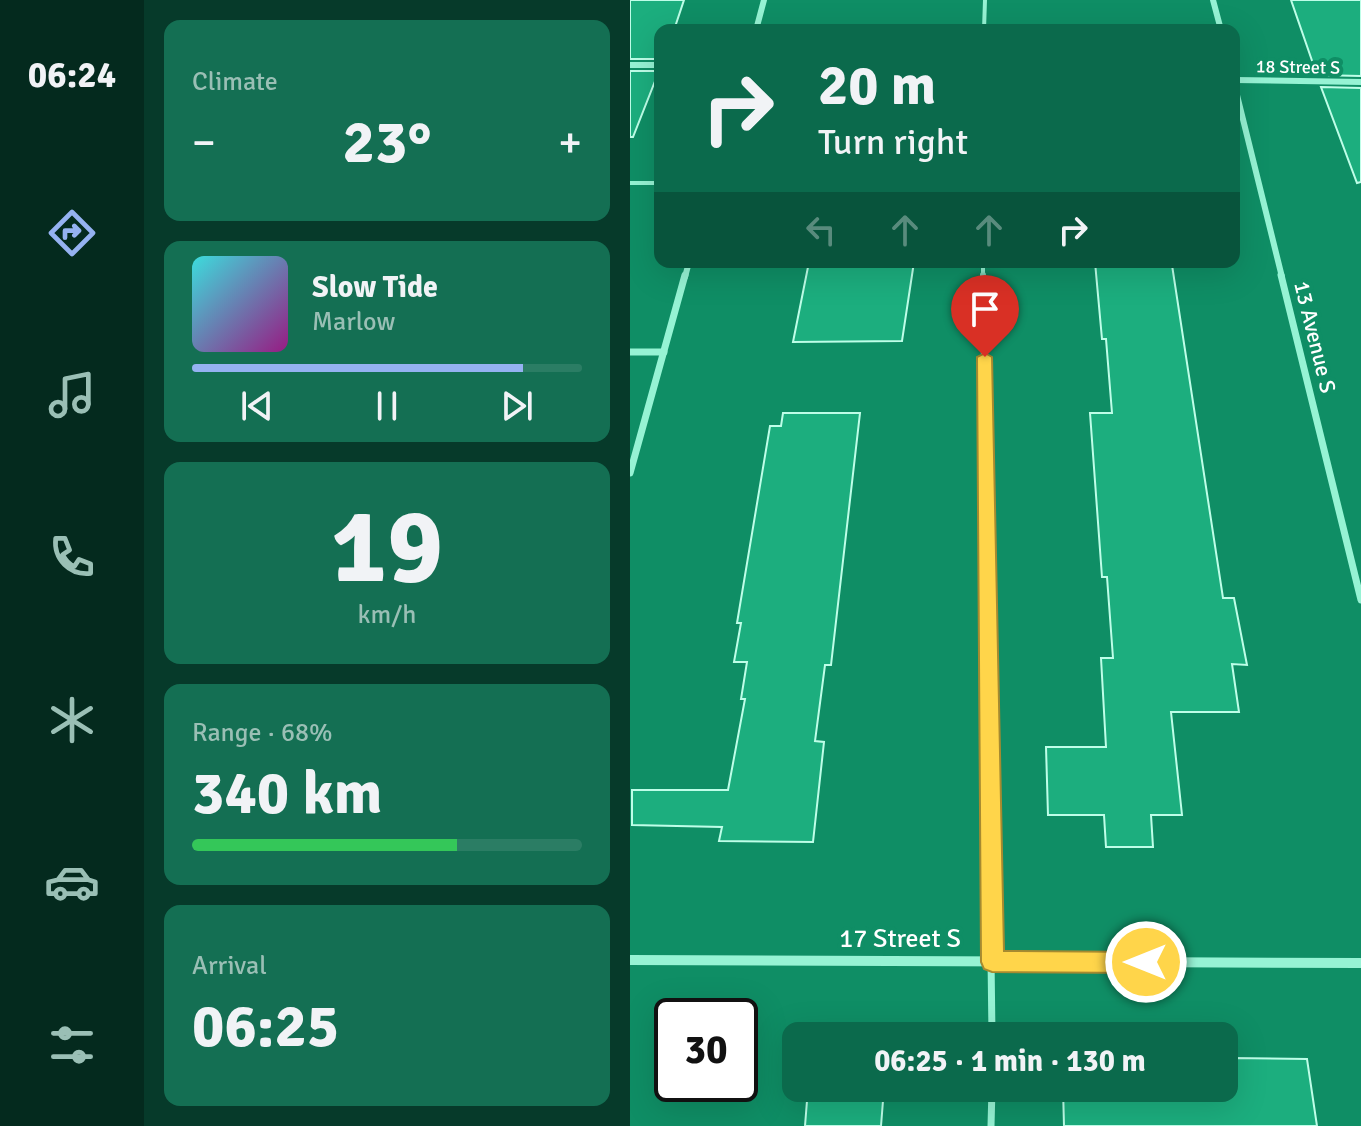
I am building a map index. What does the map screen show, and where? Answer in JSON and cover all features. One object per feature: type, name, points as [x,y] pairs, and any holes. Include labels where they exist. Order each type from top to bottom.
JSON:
[{"type":"street","points":[[758,24],[764,0]]},
{"type":"street","points":[[1213,0],[1219,24]]},
{"type":"street","points":[[630,65],[654,65]]},
{"type":"street","name":"18 Street S","points":[[1240,82],[1361,82]]},
{"type":"street","name":"13 Avenue S","points":[[1240,106],[1361,600]]},
{"type":"street","points":[[630,473],[687,268]]},
{"type":"street","points":[[630,352],[664,352]]},
{"type":"street","name":"17 Street S","points":[[630,960],[1361,963]]},
{"type":"lane","points":[[984,24],[985,0]]},
{"type":"lane","points":[[630,183],[654,183]]},
{"type":"lane","points":[[983,268],[992,1022]]},
{"type":"lane","points":[[991,1126],[992,1102]]},
{"type":"building","points":[[630,0],[684,0],[676,24],[654,24],[654,59],[630,59]]},
{"type":"building","points":[[1291,0],[1361,0],[1361,76],[1317,75]]},
{"type":"building","points":[[630,71],[654,71],[654,84],[633,137],[630,137]]},
{"type":"building","points":[[1321,87],[1361,88],[1361,182],[1357,183]]},
{"type":"building","points":[[808,268],[913,268],[902,341],[793,342]]},
{"type":"building","points":[[1096,268],[1172,268],[1223,598],[1234,598],[1247,665],[1232,664],[1239,712],[1171,712],[1182,815],[1151,815],[1153,847],[1106,847],[1104,815],[1048,815],[1046,747],[1106,747],[1101,658],[1113,658],[1107,577],[1102,577],[1090,413],[1112,413],[1106,339],[1102,339]]},
{"type":"building","points":[[783,413],[860,413],[831,665],[825,665],[815,741],[824,742],[813,842],[719,841],[722,827],[632,825],[632,790],[728,790],[745,699],[741,699],[747,662],[734,662],[741,623],[737,623],[770,426],[781,426]]},
{"type":"building","points":[[1238,1058],[1307,1059],[1317,1126],[1064,1126],[1063,1102],[1238,1102]]},
{"type":"building","points":[[807,1102],[883,1102],[881,1126],[805,1126]]},
{"type":"route","points":[[985,357],[992,962],[1146,962]]}]
